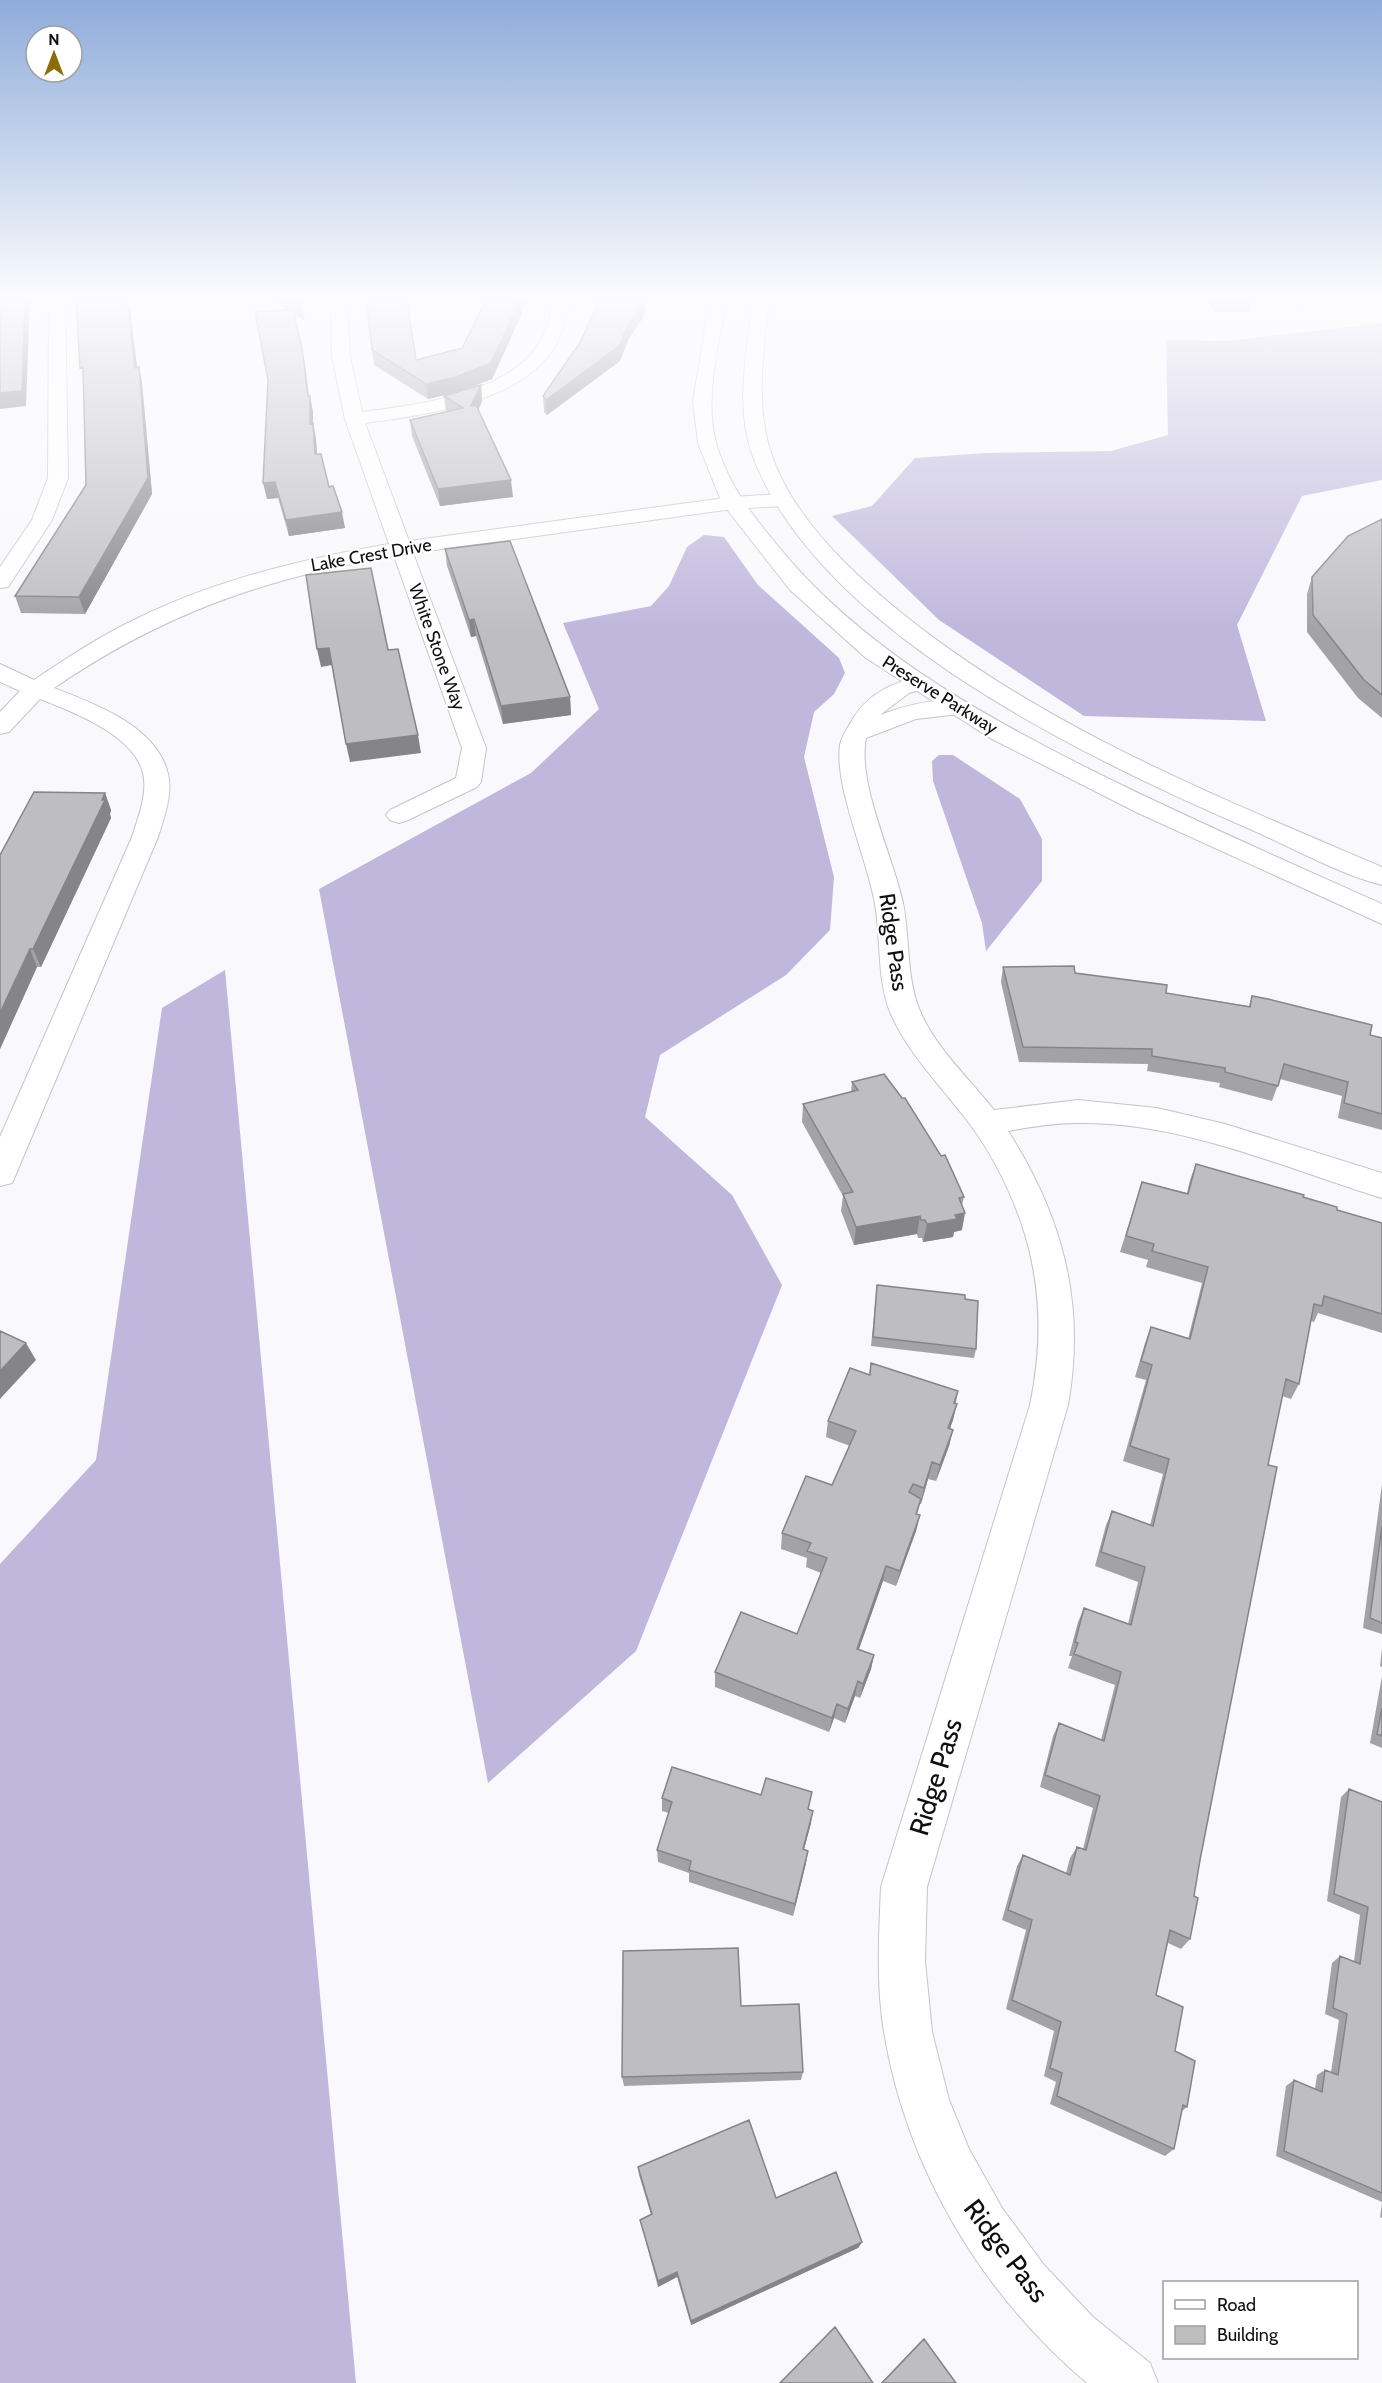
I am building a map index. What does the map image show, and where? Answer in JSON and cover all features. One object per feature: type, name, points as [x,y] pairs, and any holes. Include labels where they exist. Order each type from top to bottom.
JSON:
[{"type":"street","points":[[0,582],[54,498],[58,478],[58,411]]},
{"type":"street","name":"White Stone Way","points":[[352,411],[474,748],[468,782],[399,814]]},
{"type":"street","points":[[354,419],[398,411]]},
{"type":"street","name":"Preserve Parkway","points":[[703,411],[707,443],[732,503],[798,585],[874,653],[999,733],[1147,808],[1382,915]]},
{"type":"street","name":"Preserve Parkway","points":[[755,411],[760,451],[783,500],[805,531],[839,570],[885,612],[958,669],[1071,735],[1149,775],[1382,877]]},
{"type":"street","name":"Lake Crest Drive","points":[[0,727],[36,690],[129,632],[174,609],[287,570],[400,548],[732,503],[783,500]]},
{"type":"street","points":[[0,671],[36,690],[108,720],[134,740],[150,756],[156,772],[157,800],[145,837],[0,1173]]},
{"type":"street","points":[[854,738],[871,710],[883,699],[901,688],[921,683]]},
{"type":"street","points":[[854,738],[897,715],[929,707],[959,708]]},
{"type":"street","name":"Ridge Pass","points":[[854,738],[854,775],[882,868],[905,1011],[915,1032],[938,1065],[986,1123],[1012,1162],[1027,1193],[1041,1232],[1051,1272],[1056,1314],[1056,1381],[904,1887],[899,1928],[901,1985],[925,2109],[945,2158],[969,2206],[1002,2254],[1043,2303],[1102,2362],[1130,2383]]},
{"type":"street","points":[[986,1123],[1058,1112],[1109,1113],[1161,1120],[1357,1176],[1382,1186]]},
{"type":"shaded area","points":[[1167,411],[1382,411],[1382,480],[1302,496],[1237,625],[1266,721],[1084,716],[939,620],[832,516],[872,506],[915,458],[985,453],[1111,451],[1168,435]]},
{"type":"shaded area","points":[[704,535],[724,537],[758,585],[839,658],[845,673],[834,694],[814,712],[804,757],[834,877],[830,930],[786,975],[660,1055],[645,1117],[732,1195],[782,1285],[636,1651],[488,1783],[319,889],[531,773],[599,709],[563,623],[651,606],[669,586],[687,547]]},
{"type":"shaded area","points":[[939,755],[953,755],[1020,799],[1042,839],[1042,881],[986,951],[982,923],[933,781],[932,761]]},
{"type":"shaded area","points":[[225,970],[356,2383],[0,2383],[0,1564],[96,1460],[162,1008]]},
{"type":"building","points":[[84,411],[143,411],[148,478],[79,597],[15,596],[86,485]]},
{"type":"building","points":[[266,411],[310,411],[315,454],[321,454],[329,487],[333,486],[342,512],[286,520],[275,482],[263,483]]},
{"type":"building","points":[[449,411],[479,411],[511,480],[438,489],[410,420]]},
{"type":"building","points":[[1382,519],[1382,695],[1364,680],[1313,615],[1312,577],[1348,536]]},
{"type":"building","points":[[510,541],[570,697],[501,706],[474,619],[469,620],[445,549]]},
{"type":"building","points":[[371,568],[388,650],[398,649],[418,735],[346,744],[329,648],[317,649],[306,575]]},
{"type":"building","points":[[34,792],[105,793],[102,800],[105,800],[0,1013],[0,855]]},
{"type":"building","points":[[1074,966],[1075,973],[1167,985],[1166,993],[1250,1007],[1252,996],[1372,1025],[1370,1035],[1382,1038],[1382,1114],[1344,1103],[1348,1082],[1284,1064],[1278,1086],[1225,1072],[1225,1068],[1152,1056],[1152,1049],[1023,1047],[1003,967]]},
{"type":"building","points":[[884,1074],[902,1098],[905,1098],[941,1156],[945,1155],[964,1197],[959,1198],[965,1213],[955,1215],[957,1219],[927,1224],[925,1220],[921,1220],[920,1216],[856,1227],[843,1194],[853,1192],[803,1104],[858,1090],[852,1082]]},
{"type":"building","points":[[1196,1164],[1304,1195],[1303,1197],[1337,1207],[1337,1210],[1382,1223],[1382,1314],[1324,1296],[1322,1306],[1314,1304],[1299,1384],[1286,1379],[1268,1465],[1277,1467],[1200,1860],[1194,1896],[1198,1898],[1190,1939],[1170,1930],[1156,1995],[1183,2007],[1175,2051],[1195,2061],[1187,2107],[1183,2105],[1174,2149],[1057,2096],[1062,2073],[1050,2068],[1061,2022],[1012,2000],[1032,1920],[1008,1910],[1023,1855],[1070,1875],[1077,1847],[1086,1850],[1100,1796],[1045,1775],[1059,1723],[1104,1741],[1121,1672],[1074,1654],[1078,1643],[1075,1642],[1084,1608],[1131,1625],[1145,1567],[1101,1552],[1112,1511],[1153,1526],[1169,1459],[1130,1446],[1152,1365],[1141,1361],[1151,1327],[1190,1339],[1208,1267],[1152,1251],[1154,1244],[1126,1236],[1142,1182],[1188,1194]]},
{"type":"building","points":[[877,1285],[965,1295],[965,1299],[978,1301],[976,1349],[873,1337]]},
{"type":"building","points":[[0,1331],[26,1343],[0,1371]]},
{"type":"building","points":[[871,1363],[958,1391],[954,1403],[957,1404],[948,1428],[953,1430],[940,1465],[932,1462],[924,1488],[913,1484],[909,1492],[921,1499],[916,1514],[920,1515],[900,1571],[886,1566],[857,1649],[874,1655],[863,1684],[858,1681],[848,1709],[837,1704],[832,1718],[715,1672],[741,1612],[797,1634],[827,1558],[807,1551],[811,1543],[782,1533],[806,1476],[832,1485],[856,1431],[828,1421],[850,1368],[870,1375]]},
{"type":"building","points":[[1382,1526],[1382,1623],[1370,1618]]},
{"type":"building","points":[[1382,1708],[1382,1736],[1377,1734]]},
{"type":"building","points":[[672,1767],[761,1795],[766,1778],[812,1792],[808,1809],[813,1811],[803,1849],[808,1851],[795,1904],[689,1870],[691,1861],[657,1850],[672,1802],[662,1798]]},
{"type":"building","points":[[1349,1789],[1382,1802],[1382,2193],[1284,2151],[1294,2080],[1322,2092],[1325,2070],[1338,2075],[1347,2014],[1333,2008],[1340,1956],[1360,1964],[1368,1907],[1334,1894]]},
{"type":"building","points":[[738,1948],[741,2006],[799,2004],[803,2072],[622,2077],[623,1951]]},
{"type":"building","points":[[749,2120],[776,2198],[836,2172],[862,2242],[691,2321],[677,2272],[658,2281],[640,2220],[652,2214],[638,2167]]},
{"type":"building","points":[[835,2327],[873,2383],[780,2383]]},
{"type":"building","points":[[924,2339],[956,2383],[882,2383]]}]
